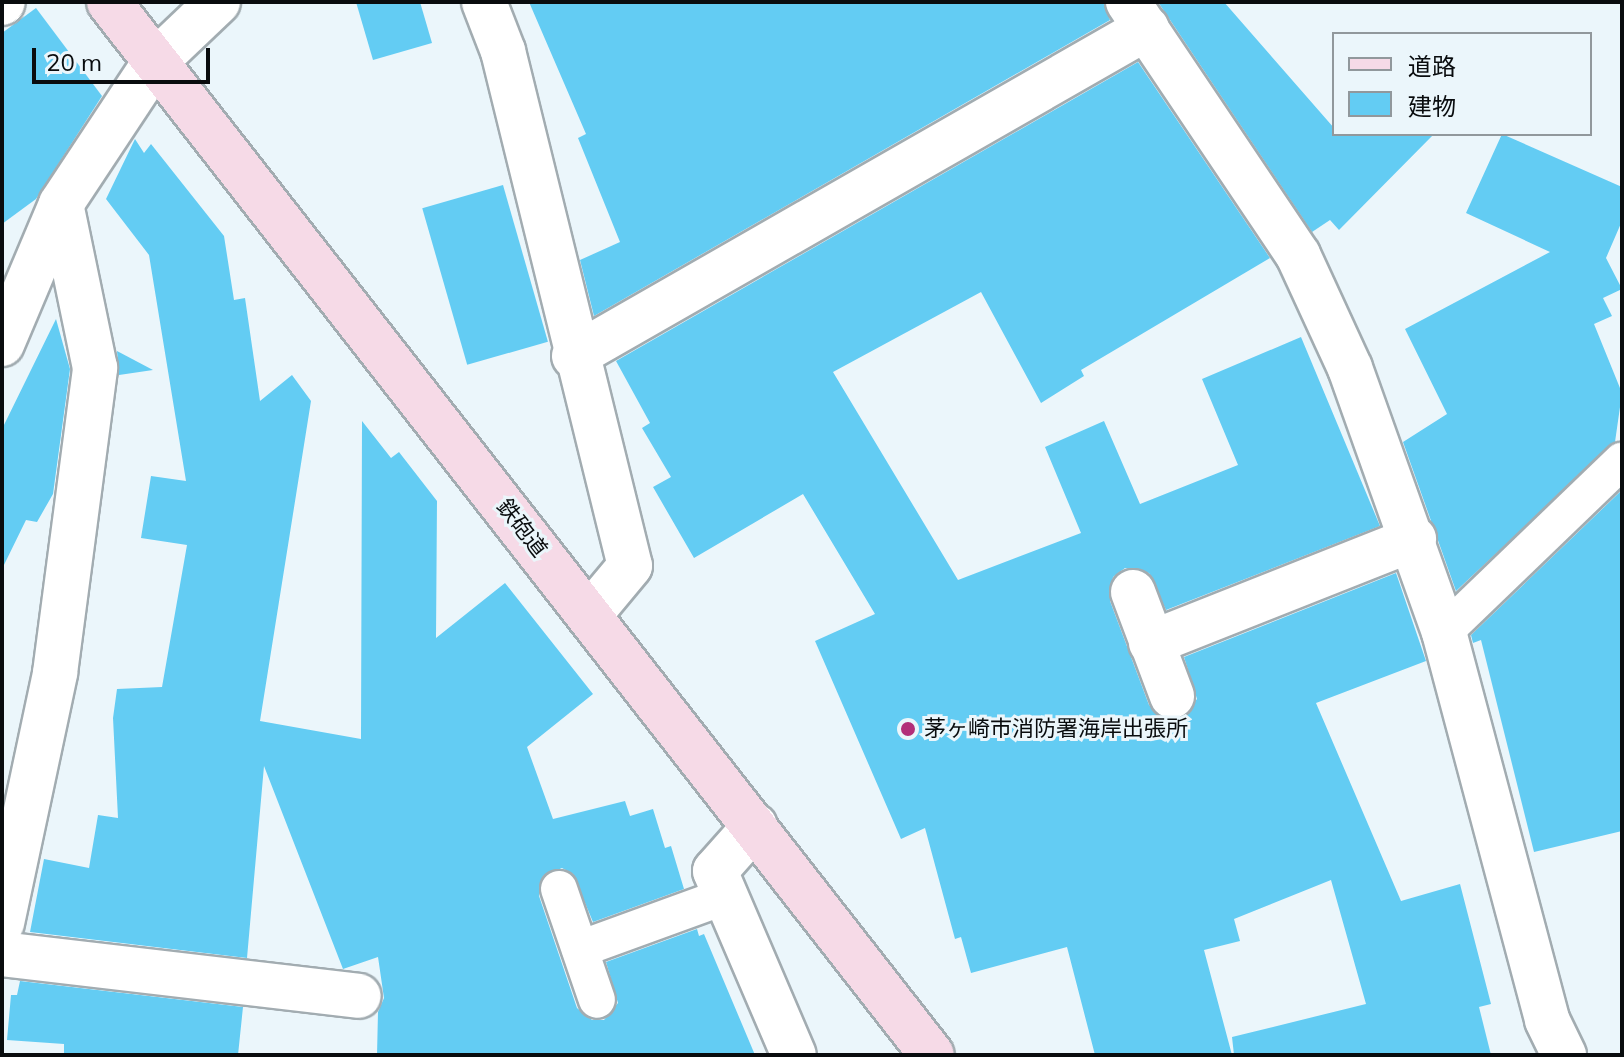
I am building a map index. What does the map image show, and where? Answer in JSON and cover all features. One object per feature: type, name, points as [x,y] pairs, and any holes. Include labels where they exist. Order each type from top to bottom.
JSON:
[{"type":"street","name":"鉄砲道","points":[[109,2],[932,1055]]},
{"type":"street","points":[[2,344],[61,204],[155,62],[218,2]]},
{"type":"street","points":[[484,2],[503,51],[574,356],[630,566],[590,614]]},
{"type":"street","points":[[574,356],[1138,15],[1298,255],[1350,368],[1414,539],[1444,632],[1547,1020],[1564,1055]]},
{"type":"street","points":[[2,923],[55,673],[95,368],[61,204]]},
{"type":"street","points":[[1151,643],[1414,539]]},
{"type":"street","points":[[1133,592],[1172,696]]},
{"type":"street","points":[[755,826],[715,871],[794,1055]]},
{"type":"street","points":[[2,954],[359,996]]},
{"type":"lane","points":[[1444,632],[1622,461]]},
{"type":"lane","points":[[559,889],[597,1000]]},
{"type":"lane","points":[[580,949],[726,896]]},
{"type":"building","points":[[356,2],[420,2],[432,43],[373,60]]},
{"type":"building","points":[[529,2],[1103,2],[1110,20],[594,316],[580,260],[620,242],[578,138],[586,134]]},
{"type":"building","points":[[1158,2],[1224,2],[1332,126],[1332,136],[1432,136],[1339,230],[1330,220],[1312,232]]},
{"type":"building","points":[[36,8],[102,96],[36,199],[2,224],[2,33]]},
{"type":"building","points":[[1138,62],[1270,258],[1081,370],[1084,376],[1041,403],[981,292],[833,372],[958,580],[1081,533],[1045,447],[1104,421],[1140,504],[1238,465],[1202,379],[1301,337],[1380,526],[1166,610],[1149,573],[1125,568],[1113,577],[1110,601],[1149,705],[1167,720],[1180,720],[1197,699],[1184,657],[1396,573],[1426,661],[1316,703],[1401,901],[1460,884],[1491,1004],[1479,1007],[1491,1055],[1234,1055],[1232,1037],[1366,1004],[1331,880],[1234,919],[1240,941],[1204,950],[1232,1055],[1095,1055],[1067,947],[971,973],[961,937],[955,939],[925,828],[901,839],[815,641],[875,614],[803,494],[694,558],[653,487],[671,477],[642,428],[650,423],[616,361]]},
{"type":"building","points":[[1501,136],[1622,187],[1622,221],[1606,258],[1622,289],[1603,298],[1612,316],[1594,324],[1622,393],[1615,442],[1456,591],[1403,442],[1447,414],[1405,329],[1550,252],[1466,213]]},
{"type":"building","points":[[135,139],[144,153],[151,144],[224,236],[234,300],[245,298],[260,401],[292,375],[311,401],[260,721],[361,739],[362,421],[391,458],[399,452],[437,501],[436,638],[505,583],[593,694],[527,747],[553,819],[625,801],[630,816],[653,809],[665,848],[671,846],[684,889],[593,922],[573,874],[562,868],[543,876],[539,896],[577,1008],[592,1020],[604,1020],[618,1003],[606,962],[697,929],[699,936],[704,934],[755,1055],[377,1055],[378,1012],[384,998],[378,957],[343,969],[264,766],[247,958],[30,932],[44,859],[89,868],[98,815],[118,818],[113,718],[117,689],[162,687],[187,545],[141,538],[151,476],[186,481],[149,255],[106,199]]},
{"type":"building","points":[[503,185],[548,342],[467,365],[422,208]]},
{"type":"building","points":[[56,319],[70,369],[53,494],[37,522],[26,520],[2,569],[2,429]]},
{"type":"building","points":[[117,351],[153,370],[119,375]]},
{"type":"building","points":[[1622,490],[1622,831],[1534,852],[1481,640],[1473,643],[1471,635]]},
{"type":"building","points":[[20,981],[243,1007],[238,1055],[64,1055],[64,1044],[7,1040],[11,995],[17,995]]},
{"type":"place","name":"茅ヶ崎市消防署海岸出張所","points":[[908,729]]}]
